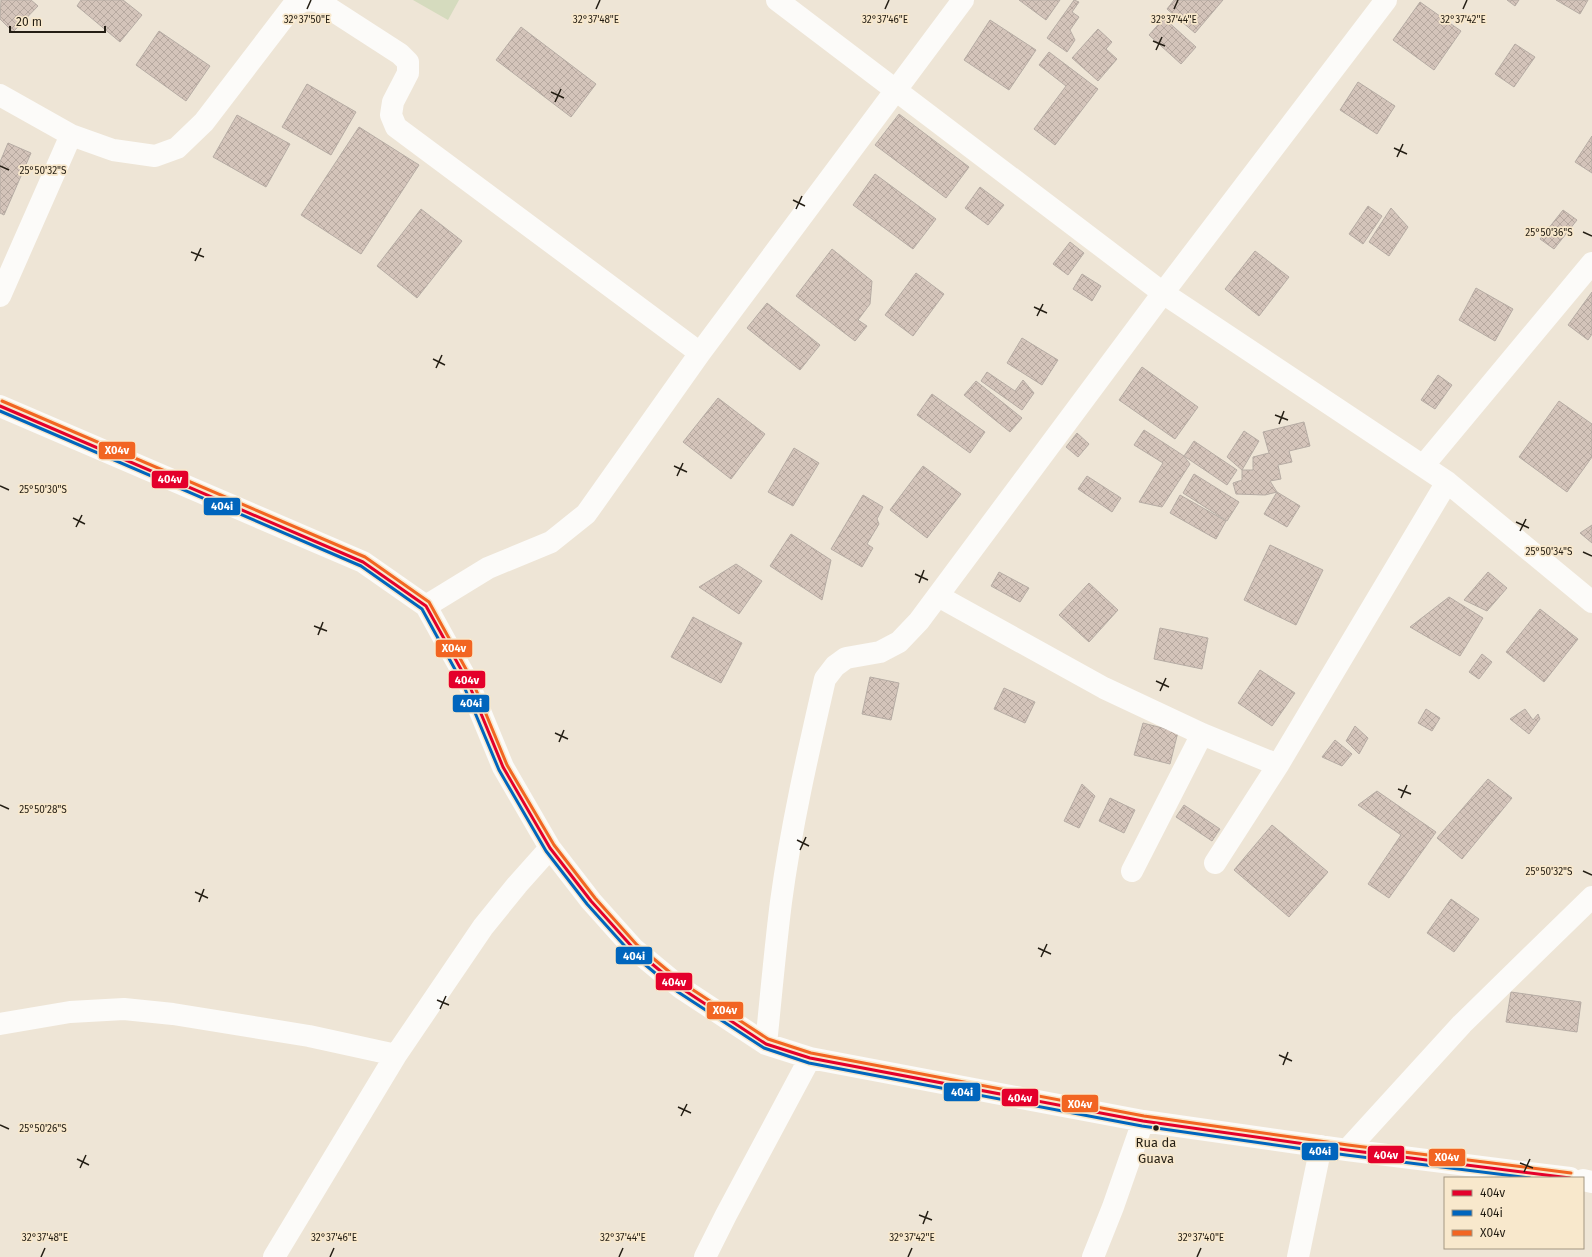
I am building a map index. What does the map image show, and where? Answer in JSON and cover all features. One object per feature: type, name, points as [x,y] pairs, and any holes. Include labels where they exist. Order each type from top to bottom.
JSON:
[{"type":"street","points":[[0,95],[71,135],[113,150],[155,156],[177,148],[204,122],[292,7],[305,0],[318,1],[400,54],[408,62],[408,73],[393,102],[391,115],[396,127],[700,353]]},
{"type":"street","points":[[777,0],[1163,293],[1447,482],[1592,602]]},
{"type":"street","points":[[426,606],[488,568],[551,542],[586,514],[700,353],[963,0]]},
{"type":"street","points":[[766,1044],[781,902],[788,857],[802,777],[825,679],[835,666],[846,658],[880,652],[899,642],[919,621],[1163,293],[1386,0]]},
{"type":"street","points":[[0,296],[71,135]]},
{"type":"street","points":[[1423,466],[1592,263]]},
{"type":"street","points":[[0,406],[363,562],[426,606],[468,682],[503,767],[550,848],[591,901],[634,949],[681,988],[766,1044],[810,1058],[1143,1121],[1347,1150],[1562,1177]]},
{"type":"street","points":[[1215,864],[1278,765],[1447,482]]},
{"type":"street","points":[[938,596],[1104,688],[1202,734],[1278,765]]},
{"type":"street","points":[[1132,871],[1202,734]]},
{"type":"street","points":[[274,1257],[396,1055],[483,927],[517,885],[550,848]]},
{"type":"street","points":[[1347,1150],[1462,1024],[1592,897]]},
{"type":"street","points":[[0,1024],[70,1012],[124,1009],[173,1014],[302,1035],[396,1055]]},
{"type":"street","points":[[705,1257],[810,1058]]},
{"type":"street","points":[[1093,1257],[1113,1207],[1143,1121]]},
{"type":"street","points":[[1298,1257],[1321,1146]]},
{"type":"green space","points":[[413,0],[459,0],[448,20]]},
{"type":"building","points":[[1,0],[31,0],[38,6],[13,32],[0,19]]},
{"type":"building","points":[[81,0],[123,0],[142,15],[120,42],[77,6]]},
{"type":"building","points":[[1019,0],[1060,0],[1046,20]]},
{"type":"building","points":[[1074,0],[1079,2],[1072,12],[1079,17],[1070,30],[1075,40],[1067,52],[1047,38]]},
{"type":"building","points":[[1174,0],[1223,0],[1195,33],[1167,9]]},
{"type":"building","points":[[1507,0],[1519,0],[1515,6]]},
{"type":"building","points":[[1556,0],[1588,0],[1580,14]]},
{"type":"building","points":[[1420,2],[1461,31],[1434,70],[1393,40]]},
{"type":"building","points":[[1164,18],[1196,47],[1181,64],[1149,35]]},
{"type":"building","points":[[990,20],[1036,50],[1009,90],[964,60]]},
{"type":"building","points":[[521,27],[596,84],[571,117],[496,60]]},
{"type":"building","points":[[1098,29],[1112,42],[1106,49],[1117,59],[1098,81],[1072,58]]},
{"type":"building","points":[[159,31],[210,66],[186,101],[136,65]]},
{"type":"building","points":[[1515,44],[1535,57],[1514,87],[1495,74]]},
{"type":"building","points":[[1049,52],[1098,89],[1055,145],[1034,129],[1066,86],[1039,65]]},
{"type":"building","points":[[1358,82],[1395,106],[1377,134],[1340,110]]},
{"type":"building","points":[[307,84],[356,112],[331,155],[282,127]]},
{"type":"building","points":[[899,114],[969,167],[946,198],[875,145]]},
{"type":"building","points":[[237,115],[290,144],[266,187],[213,157]]},
{"type":"building","points":[[359,127],[419,165],[361,254],[301,215]]},
{"type":"building","points":[[1592,136],[1592,173],[1575,162]]},
{"type":"building","points":[[8,143],[31,153],[4,215],[0,213],[0,162]]},
{"type":"building","points":[[875,174],[936,219],[913,249],[853,205]]},
{"type":"building","points":[[980,187],[1004,205],[988,225],[965,208]]},
{"type":"building","points":[[1368,206],[1382,216],[1363,244],[1349,234]]},
{"type":"building","points":[[1391,208],[1408,227],[1389,256],[1369,242]]},
{"type":"building","points":[[421,209],[462,241],[417,298],[377,266]]},
{"type":"building","points":[[1563,210],[1577,220],[1554,249],[1540,239]]},
{"type":"building","points":[[1070,242],[1084,253],[1068,275],[1053,264]]},
{"type":"building","points":[[832,249],[872,281],[870,304],[858,320],[867,326],[855,341],[796,296]]},
{"type":"building","points":[[1255,251],[1289,277],[1259,316],[1225,289]]},
{"type":"building","points":[[916,273],[944,294],[913,336],[885,315]]},
{"type":"building","points":[[1082,274],[1101,286],[1092,301],[1073,289]]},
{"type":"building","points":[[1476,288],[1513,309],[1495,341],[1459,320]]},
{"type":"building","points":[[1592,292],[1592,334],[1588,340],[1568,325]]},
{"type":"building","points":[[767,303],[820,345],[800,370],[747,328]]},
{"type":"building","points":[[1022,338],[1058,360],[1042,385],[1007,363]]},
{"type":"building","points":[[1142,367],[1198,407],[1175,439],[1119,400]]},
{"type":"building","points":[[987,372],[1015,391],[1023,380],[1034,393],[1022,410],[981,381]]},
{"type":"building","points":[[1438,375],[1452,385],[1435,409],[1421,400]]},
{"type":"building","points":[[976,381],[1022,418],[1010,432],[964,395]]},
{"type":"building","points":[[932,394],[985,432],[970,453],[917,415]]},
{"type":"building","points":[[718,398],[765,434],[731,479],[683,442]]},
{"type":"building","points":[[1559,401],[1592,424],[1592,457],[1567,492],[1519,457]]},
{"type":"building","points":[[1304,422],[1310,446],[1289,451],[1292,462],[1278,465],[1281,479],[1270,481],[1277,492],[1265,495],[1236,494],[1233,483],[1242,480],[1242,470],[1253,470],[1253,457],[1269,453],[1263,432]]},
{"type":"building","points":[[1144,430],[1184,456],[1190,464],[1162,507],[1139,502],[1163,463],[1134,445]]},
{"type":"building","points":[[1244,431],[1259,441],[1242,470],[1227,457]]},
{"type":"building","points":[[1077,433],[1089,444],[1078,457],[1066,447]]},
{"type":"building","points":[[1194,441],[1237,470],[1227,485],[1184,456]]},
{"type":"building","points":[[794,448],[819,463],[793,506],[768,492]]},
{"type":"building","points":[[923,466],[961,494],[927,538],[890,510]]},
{"type":"building","points":[[1194,474],[1239,502],[1227,521],[1183,493]]},
{"type":"building","points":[[1087,476],[1121,498],[1112,512],[1078,489]]},
{"type":"building","points":[[1277,492],[1300,506],[1287,527],[1264,514]]},
{"type":"building","points":[[863,495],[883,507],[877,519],[879,524],[867,544],[873,548],[862,567],[831,549]]},
{"type":"building","points":[[1180,495],[1226,521],[1216,539],[1170,513]]},
{"type":"building","points":[[1592,525],[1592,543],[1580,533]]},
{"type":"building","points":[[791,534],[831,560],[822,600],[770,566]]},
{"type":"building","points":[[1270,545],[1323,570],[1296,625],[1244,600]]},
{"type":"building","points":[[736,564],[762,581],[739,614],[699,587]]},
{"type":"building","points":[[999,572],[1029,588],[1020,602],[991,586]]},
{"type":"building","points":[[1488,572],[1507,588],[1487,611],[1464,600]]},
{"type":"building","points":[[1089,583],[1118,610],[1089,642],[1059,615]]},
{"type":"building","points":[[1449,597],[1483,618],[1460,656],[1410,627]]},
{"type":"building","points":[[1540,609],[1578,639],[1544,682],[1506,652]]},
{"type":"building","points":[[693,617],[742,643],[721,683],[671,657]]},
{"type":"building","points":[[1160,628],[1208,638],[1202,669],[1154,659]]},
{"type":"building","points":[[1482,654],[1492,662],[1479,679],[1469,672]]},
{"type":"building","points":[[1260,670],[1295,693],[1272,726],[1238,703]]},
{"type":"building","points":[[870,677],[899,683],[891,720],[862,714]]},
{"type":"building","points":[[1004,688],[1035,702],[1025,723],[994,709]]},
{"type":"building","points":[[1426,709],[1440,718],[1432,731],[1418,723]]},
{"type":"building","points":[[1525,709],[1533,720],[1538,714],[1540,719],[1529,734],[1510,719]]},
{"type":"building","points":[[1143,723],[1178,732],[1170,764],[1134,755]]},
{"type":"building","points":[[1355,726],[1368,738],[1359,754],[1346,741]]},
{"type":"building","points":[[1335,740],[1352,754],[1342,766],[1322,757]]},
{"type":"building","points":[[1488,779],[1512,798],[1462,859],[1437,838]]},
{"type":"building","points":[[1082,784],[1095,796],[1079,828],[1064,821]]},
{"type":"building","points":[[1377,791],[1436,832],[1389,898],[1368,884],[1401,835],[1358,805]]},
{"type":"building","points":[[1110,798],[1135,810],[1124,833],[1099,821]]},
{"type":"building","points":[[1184,805],[1220,829],[1212,841],[1176,817]]},
{"type":"building","points":[[1272,825],[1328,872],[1289,917],[1234,870]]},
{"type":"building","points":[[1451,899],[1479,919],[1454,952],[1427,933]]},
{"type":"building","points":[[1511,992],[1581,1002],[1577,1032],[1506,1022]]},
{"type":"transit line","name":"X04v","points":[[2,401],[365,557],[429,602],[472,680],[507,765],[554,845],[595,898],[637,945],[684,984],[768,1039],[811,1053],[1144,1116],[1348,1145],[1571,1173]]},
{"type":"transit line","name":"404v","points":[[0,406],[363,562],[426,606],[468,682],[503,767],[550,848],[591,901],[634,949],[681,988],[766,1044],[810,1058],[1143,1121],[1347,1150],[1562,1177]]},
{"type":"transit line","name":"404i","points":[[0,411],[361,566],[422,609],[463,684],[499,770],[546,851],[587,904],[631,953],[678,992],[764,1048],[809,1063],[1142,1126],[1346,1155],[1522,1177]]},
{"type":"place","name":"Rua da Guava","points":[[1156,1128]]}]
